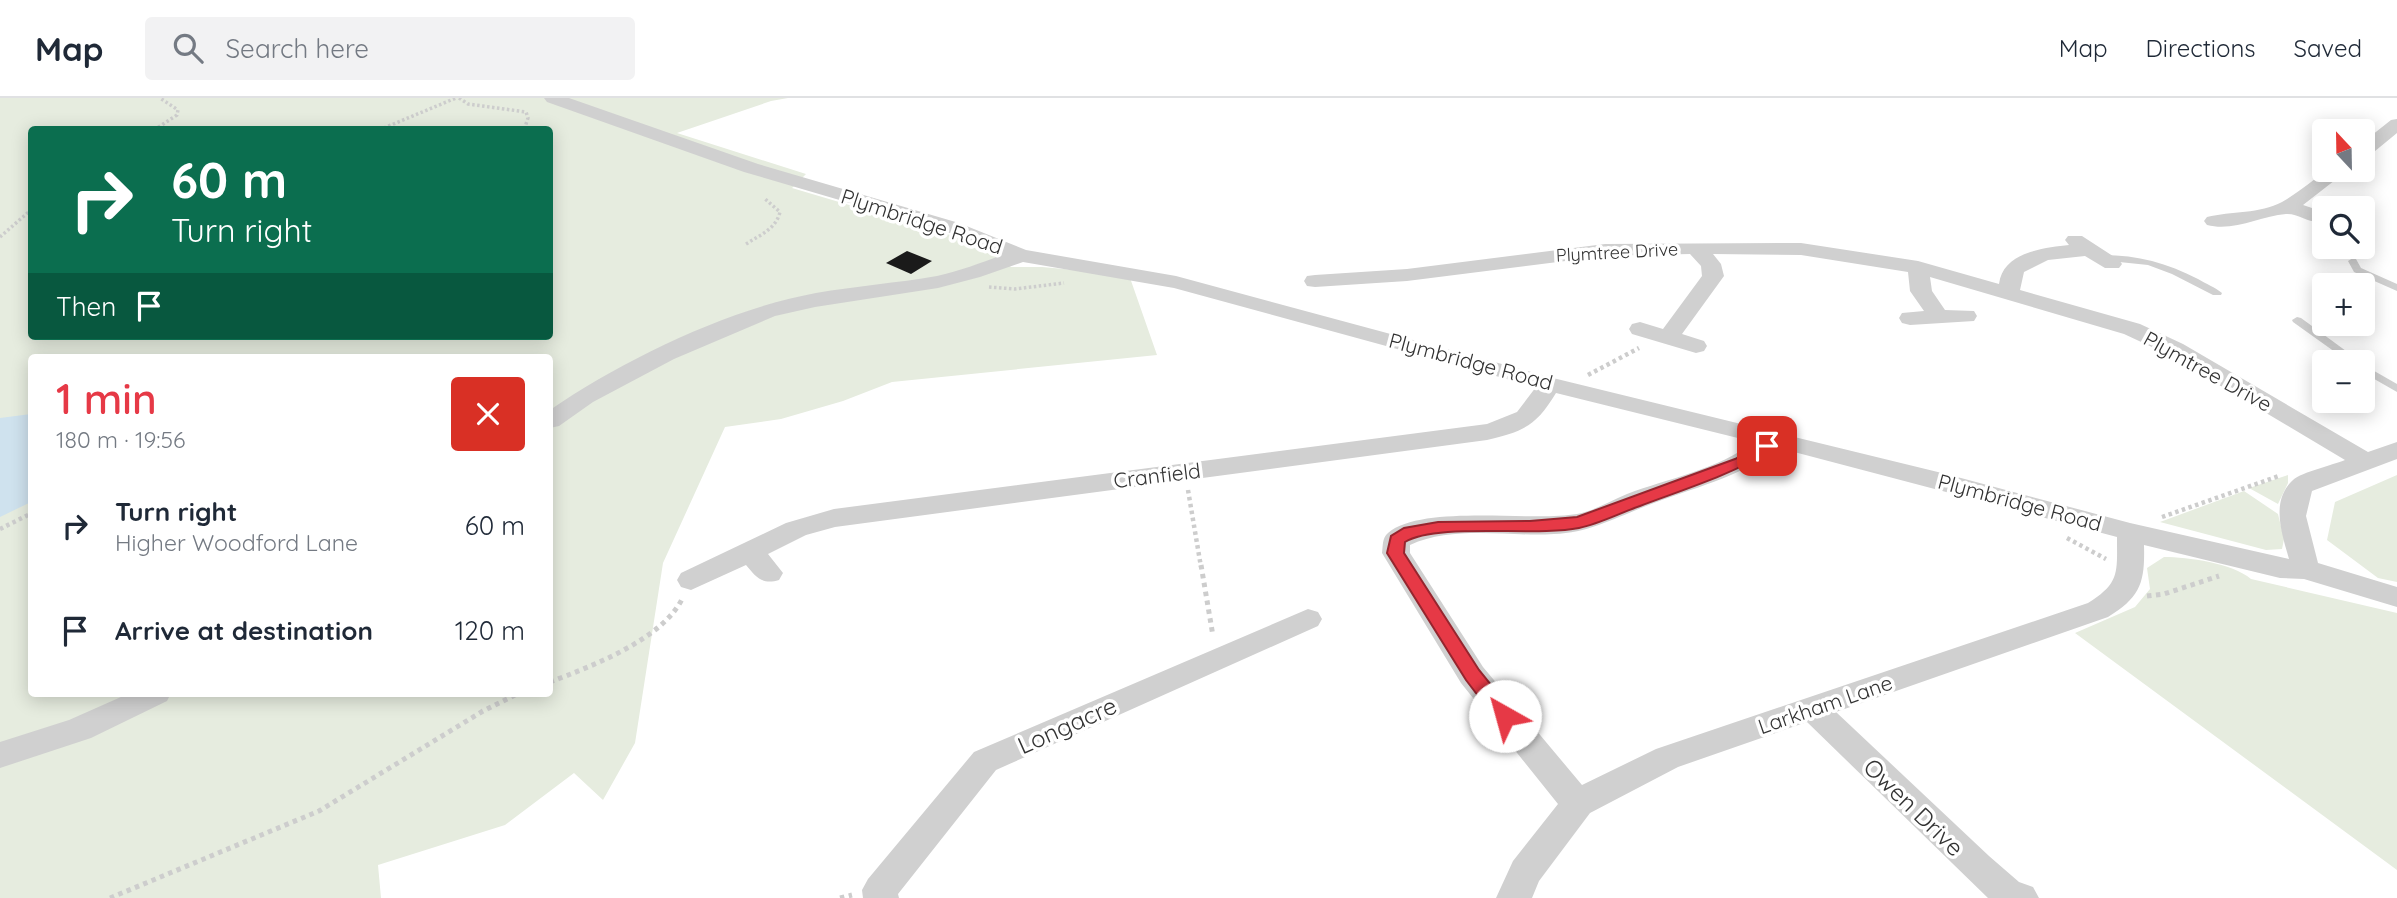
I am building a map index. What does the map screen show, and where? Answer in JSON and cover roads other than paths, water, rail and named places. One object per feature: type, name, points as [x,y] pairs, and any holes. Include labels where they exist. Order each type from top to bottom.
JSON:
[{"type":"street","name":"Plymbridge Road","points":[[553,98],[751,168],[952,228],[1021,255],[1167,280],[1549,384],[1946,482],[2135,534],[2280,568],[2305,569],[2397,597]]},
{"type":"street","points":[[2375,142],[2397,124]]},
{"type":"street","points":[[2375,147],[2397,148]]},
{"type":"street","points":[[2214,221],[2256,216],[2288,207],[2322,182]]},
{"type":"street","points":[[2288,207],[2312,215]]},
{"type":"street","points":[[2071,237],[2102,257]]},
{"type":"street","points":[[1668,338],[1713,276],[1711,264],[1695,248]]},
{"type":"street","name":"Plymtree Drive","points":[[1315,282],[1407,275],[1578,252],[1695,248],[1801,249],[1919,267],[2132,329],[2175,349],[2367,462]]},
{"type":"street","points":[[553,419],[585,397],[666,354],[768,311],[797,303],[891,291],[960,277],[1021,255]]},
{"type":"street","points":[[2008,292],[2011,275],[2024,262],[2048,255],[2102,257]]},
{"type":"street","points":[[1919,267],[1921,291],[1939,317]]},
{"type":"street","points":[[1910,318],[1966,316]]},
{"type":"street","points":[[1640,329],[1696,346]]},
{"type":"street","name":"Cranfield","points":[[691,580],[796,529],[834,518],[1474,434],[1518,425],[1534,410],[1549,384]]},
{"type":"street","points":[[1577,803],[1472,675],[1396,553],[1397,540],[1410,531],[1438,527],[1530,527],[1578,523],[1740,463],[1774,440]]},
{"type":"street","points":[[2305,569],[2291,516],[2294,497],[2303,485],[2397,450]]},
{"type":"street","name":"Larkham Lane","points":[[1514,898],[1525,872],[1577,803],[1667,758],[2098,610],[2119,598],[2130,584],[2135,534]]},
{"type":"street","points":[[749,551],[769,573]]},
{"type":"street","name":"Longacre","points":[[881,898],[880,890],[985,761],[1308,619]]},
{"type":"street","points":[[0,755],[40,745],[106,718],[148,697]]},
{"type":"street","name":"Owen Drive","points":[[1812,708],[1977,867],[2007,893],[2021,898]]},
{"type":"lane","points":[[2102,257],[2130,256],[2149,261],[2217,293]]},
{"type":"lane","points":[[2353,261],[2357,270],[2397,288]]},
{"type":"lane","points":[[2297,320],[2339,350]]},
{"type":"lane","points":[[2375,375],[2397,389]]},
{"type":"water","points":[[28,414],[28,503],[0,517],[0,418]]}]
